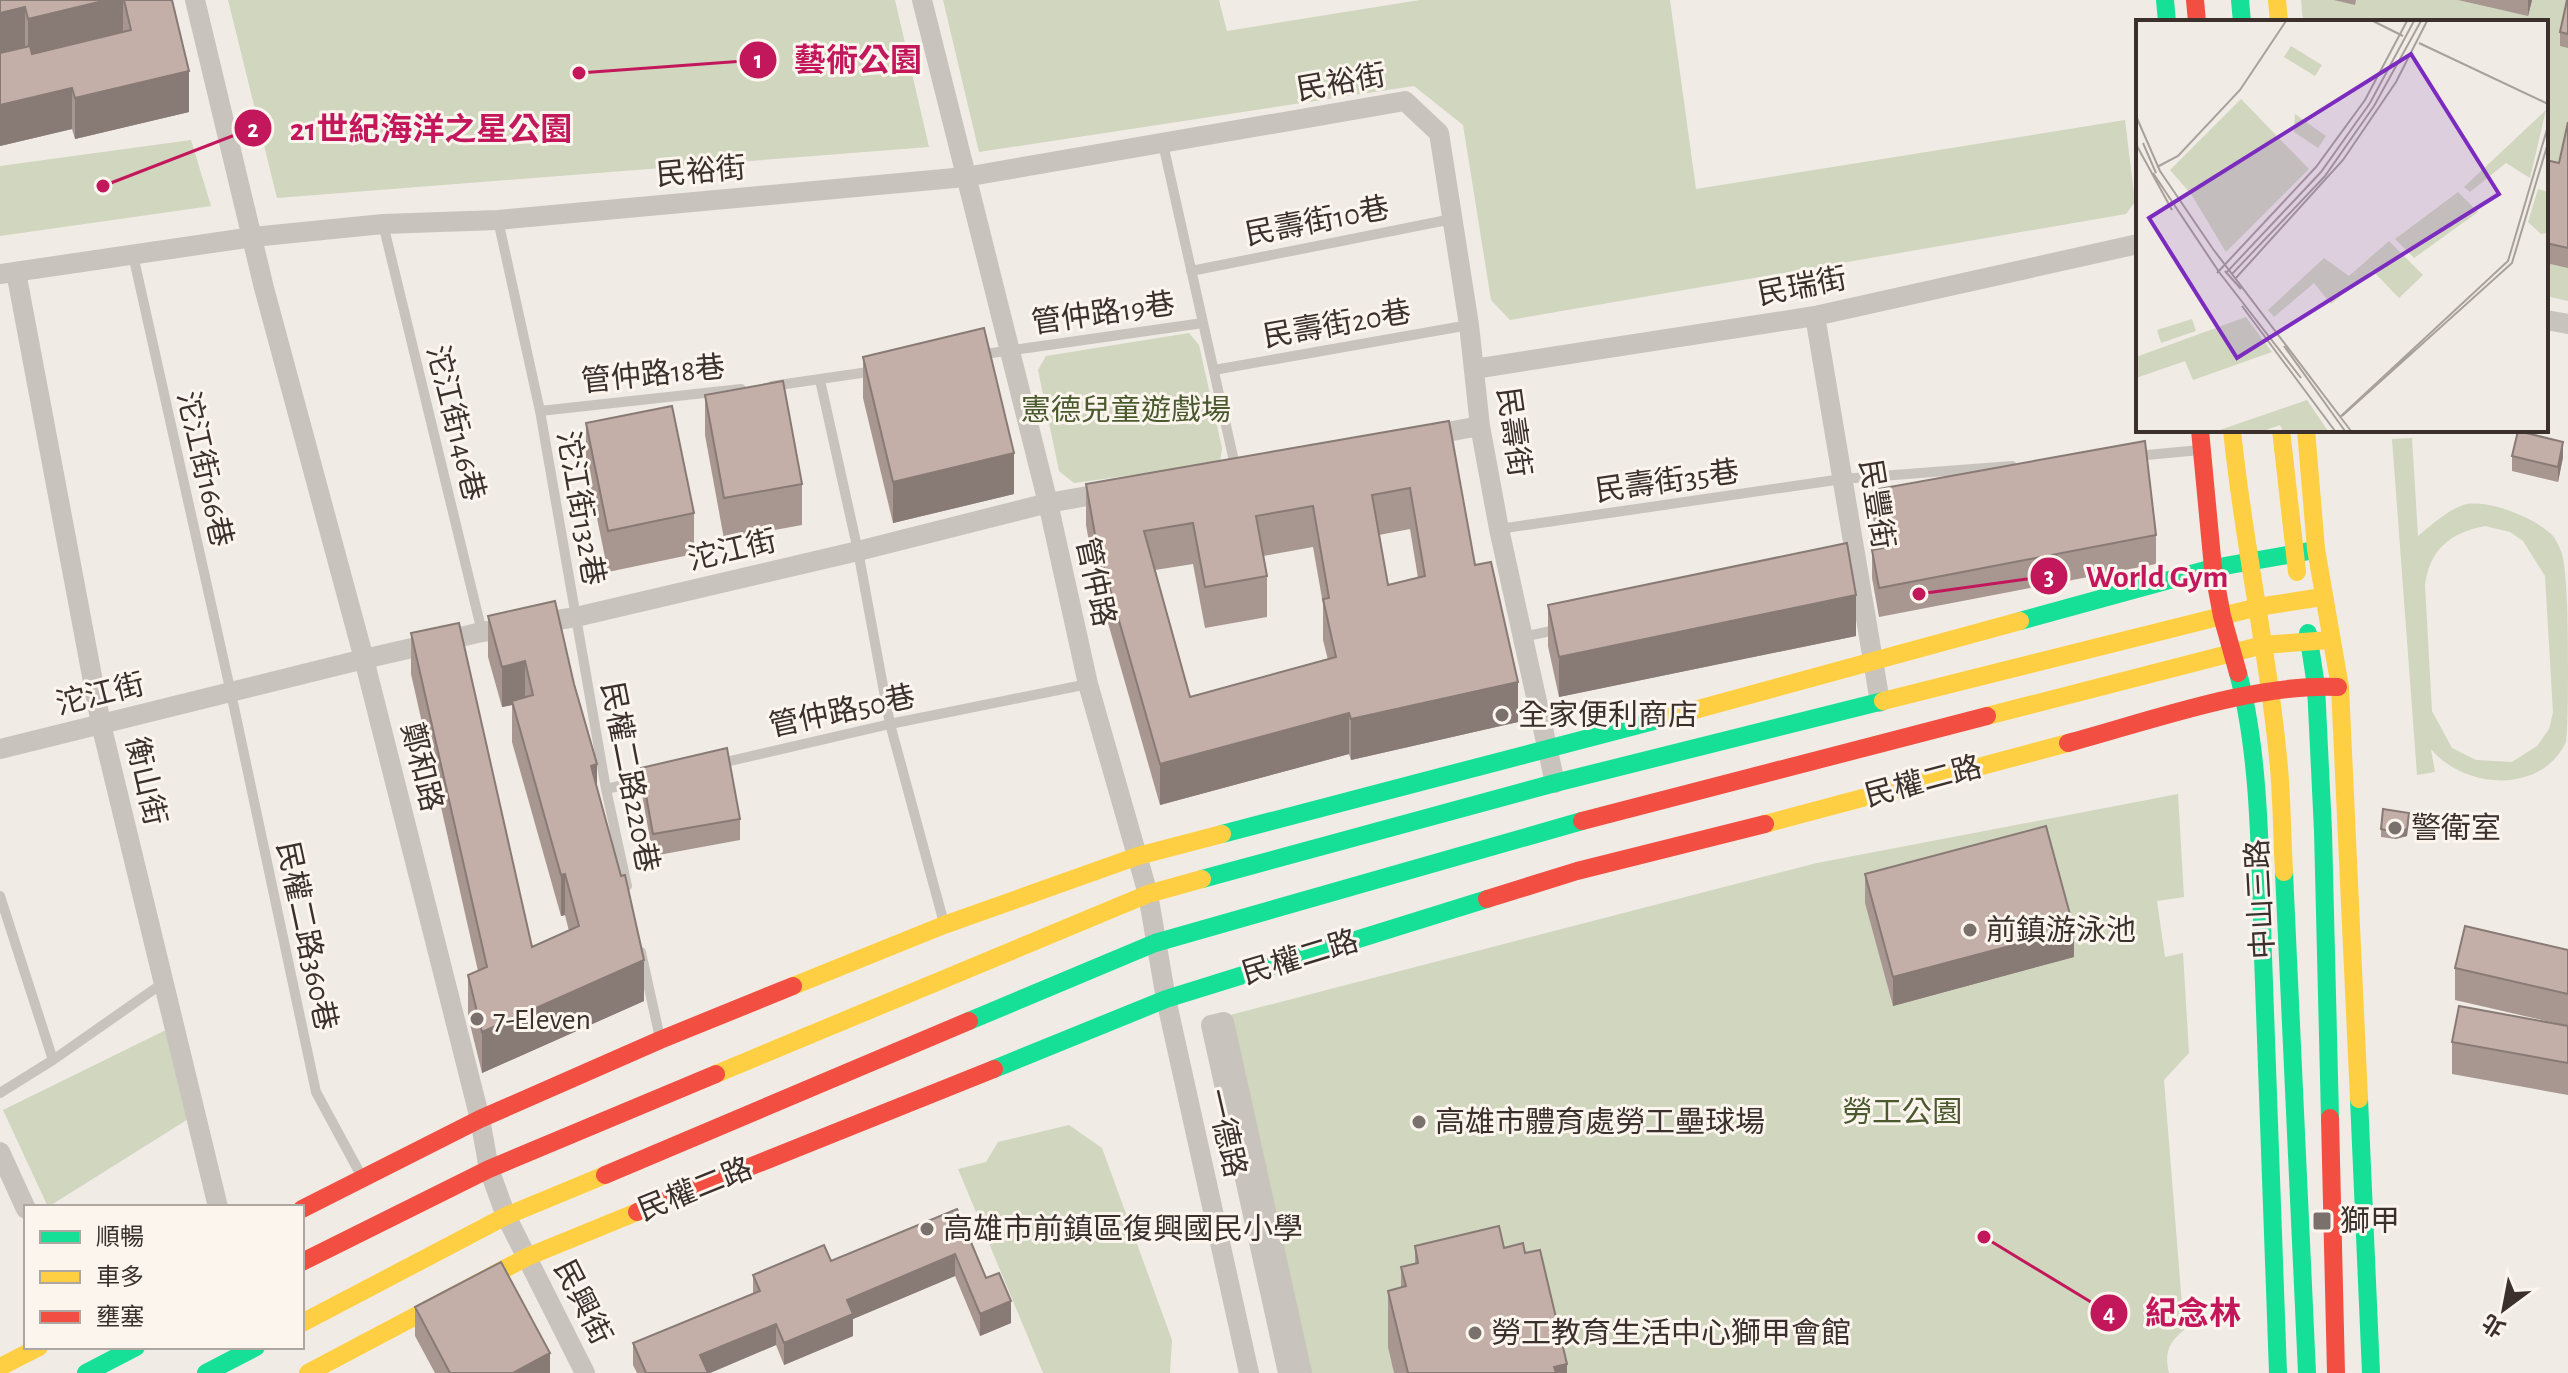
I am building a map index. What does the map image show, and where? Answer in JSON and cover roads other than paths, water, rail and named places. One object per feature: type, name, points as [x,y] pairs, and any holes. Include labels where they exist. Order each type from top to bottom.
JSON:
[{"type":"main road","points":[[2165,0],[2167,20]]},
{"type":"main road","points":[[2195,0],[2197,20]]},
{"type":"main road","points":[[2240,0],[2242,20]]},
{"type":"main road","points":[[2277,0],[2279,20]]},
{"type":"main road","name":"中山三路","points":[[2200,432],[2213,568],[2222,616],[2244,696],[2253,771],[2260,872],[2278,1373]]},
{"type":"main road","name":"中山三路","points":[[2232,432],[2239,503],[2251,560],[2279,768],[2307,1373]]},
{"type":"main road","points":[[2281,432],[2294,555],[2316,686],[2323,831],[2336,1373]]},
{"type":"main road","points":[[2306,432],[2322,597],[2340,687],[2371,1373]]},
{"type":"main road","points":[[304,1208],[480,1119],[660,1040],[944,925],[1138,856],[1547,751],[2213,568],[2316,549]]},
{"type":"main road","points":[[304,1261],[489,1169],[1148,894],[1555,783],[2258,607],[2322,597]]},
{"type":"main road","name":"民權二路","points":[[304,1322],[506,1216],[1155,943],[1566,825],[2234,652],[2263,645],[2330,640]]},
{"type":"main road","name":"民權二路","points":[[308,1373],[527,1257],[1166,999],[1577,871],[1783,820],[2244,696],[2316,686],[2340,687]]},
{"type":"main road","points":[[0,1367],[35,1349]]},
{"type":"main road","points":[[86,1373],[132,1349]]},
{"type":"main road","points":[[206,1373],[252,1349]]},
{"type":"street","name":"鄭和路","points":[[195,0],[264,288],[364,659],[480,1119],[489,1169],[506,1216],[527,1257]]},
{"type":"street","name":"管仲路","points":[[922,0],[1048,503],[1088,684],[1148,894],[1166,999]]},
{"type":"street","name":"民裕街","points":[[8,273],[253,237],[383,224],[498,220],[965,177],[1405,101]]},
{"type":"street","name":"民壽街","points":[[1405,101],[1439,133],[1469,325],[1480,426],[1499,529],[1555,783]]},
{"type":"street","name":"民瑞街","points":[[1474,369],[1815,316],[2136,244]]},
{"type":"street","name":"衡山街","points":[[8,273],[101,724],[218,1205]]},
{"type":"street","name":"民豐街","points":[[1815,316],[1842,479],[1850,572],[1874,660],[1880,702]]},
{"type":"street","points":[[2548,320],[2568,324]]},
{"type":"street","points":[[1404,440],[1480,426]]},
{"type":"street","name":"沱江街","points":[[0,749],[364,659],[482,632],[576,617],[1048,503],[1127,489]]},
{"type":"street","name":"一德路","points":[[1166,999],[1249,1373]]},
{"type":"street","points":[[1288,1373],[1211,1025],[1224,1022],[1302,1373]]},
{"type":"street","points":[[0,1152],[26,1205]]},
{"type":"street","name":"民興街","points":[[527,1257],[585,1373]]},
{"type":"lane","points":[[1163,144],[1236,470]]},
{"type":"lane","name":"民壽街10巷","points":[[1191,271],[1452,219]]},
{"type":"lane","name":"沱江街132巷","points":[[498,220],[540,411],[576,617]]},
{"type":"lane","name":"沱江街146巷","points":[[383,224],[482,632]]},
{"type":"lane","name":"沱江街166巷","points":[[133,255],[231,693]]},
{"type":"lane","name":"管仲路19巷","points":[[1009,350],[1203,323]]},
{"type":"lane","name":"民壽街20巷","points":[[1214,370],[1469,325]]},
{"type":"lane","points":[[962,358],[1009,350]]},
{"type":"lane","name":"管仲路18巷","points":[[540,411],[820,380],[883,370]]},
{"type":"lane","points":[[820,380],[858,551],[890,724],[944,925]]},
{"type":"lane","points":[[2117,458],[2201,450]]},
{"type":"lane","name":"民壽街35巷","points":[[1499,529],[1842,479],[2025,465]]},
{"type":"lane","name":"民權二路220巷","points":[[576,617],[629,898]]},
{"type":"lane","points":[[1522,637],[1568,628]]},
{"type":"lane","name":"管仲路50巷","points":[[706,766],[890,724],[1088,684]]},
{"type":"lane","name":"民權二路360巷","points":[[231,693],[316,1092],[363,1179]]},
{"type":"lane","points":[[606,789],[663,776]]},
{"type":"lane","points":[[0,896],[53,1060]]},
{"type":"lane","points":[[639,945],[660,1040]]},
{"type":"lane","points":[[0,1093],[163,983]]},
{"type":"lane","points":[[0,1143],[26,1205]]},
{"type":"place","name":"藝術公園","points":[[579,73]]},
{"type":"place","name":"21世紀海洋之星公園","points":[[103,186]]},
{"type":"place","name":"World Gym","points":[[1919,594]]},
{"type":"place","name":"全家便利商店","points":[[1502,715]]},
{"type":"place","name":"警衛室","points":[[2395,828]]},
{"type":"place","name":"前鎮游泳池","points":[[1970,930]]},
{"type":"place","name":"7-Eleven","points":[[477,1019]]},
{"type":"place","name":"高雄市體育處勞工壘球場","points":[[1419,1122]]},
{"type":"place","name":"獅甲","points":[[2322,1221]]},
{"type":"place","name":"高雄市前鎮區復興國民小學","points":[[927,1229]]},
{"type":"place","name":"紀念林","points":[[1984,1237]]},
{"type":"place","name":"勞工教育生活中心獅甲會館","points":[[1475,1333]]},
{"type":"park label","name":"憲德兒童遊戲場","points":[[1126,410]]},
{"type":"park label","name":"勞工公園","points":[[1902,1112]]}]
